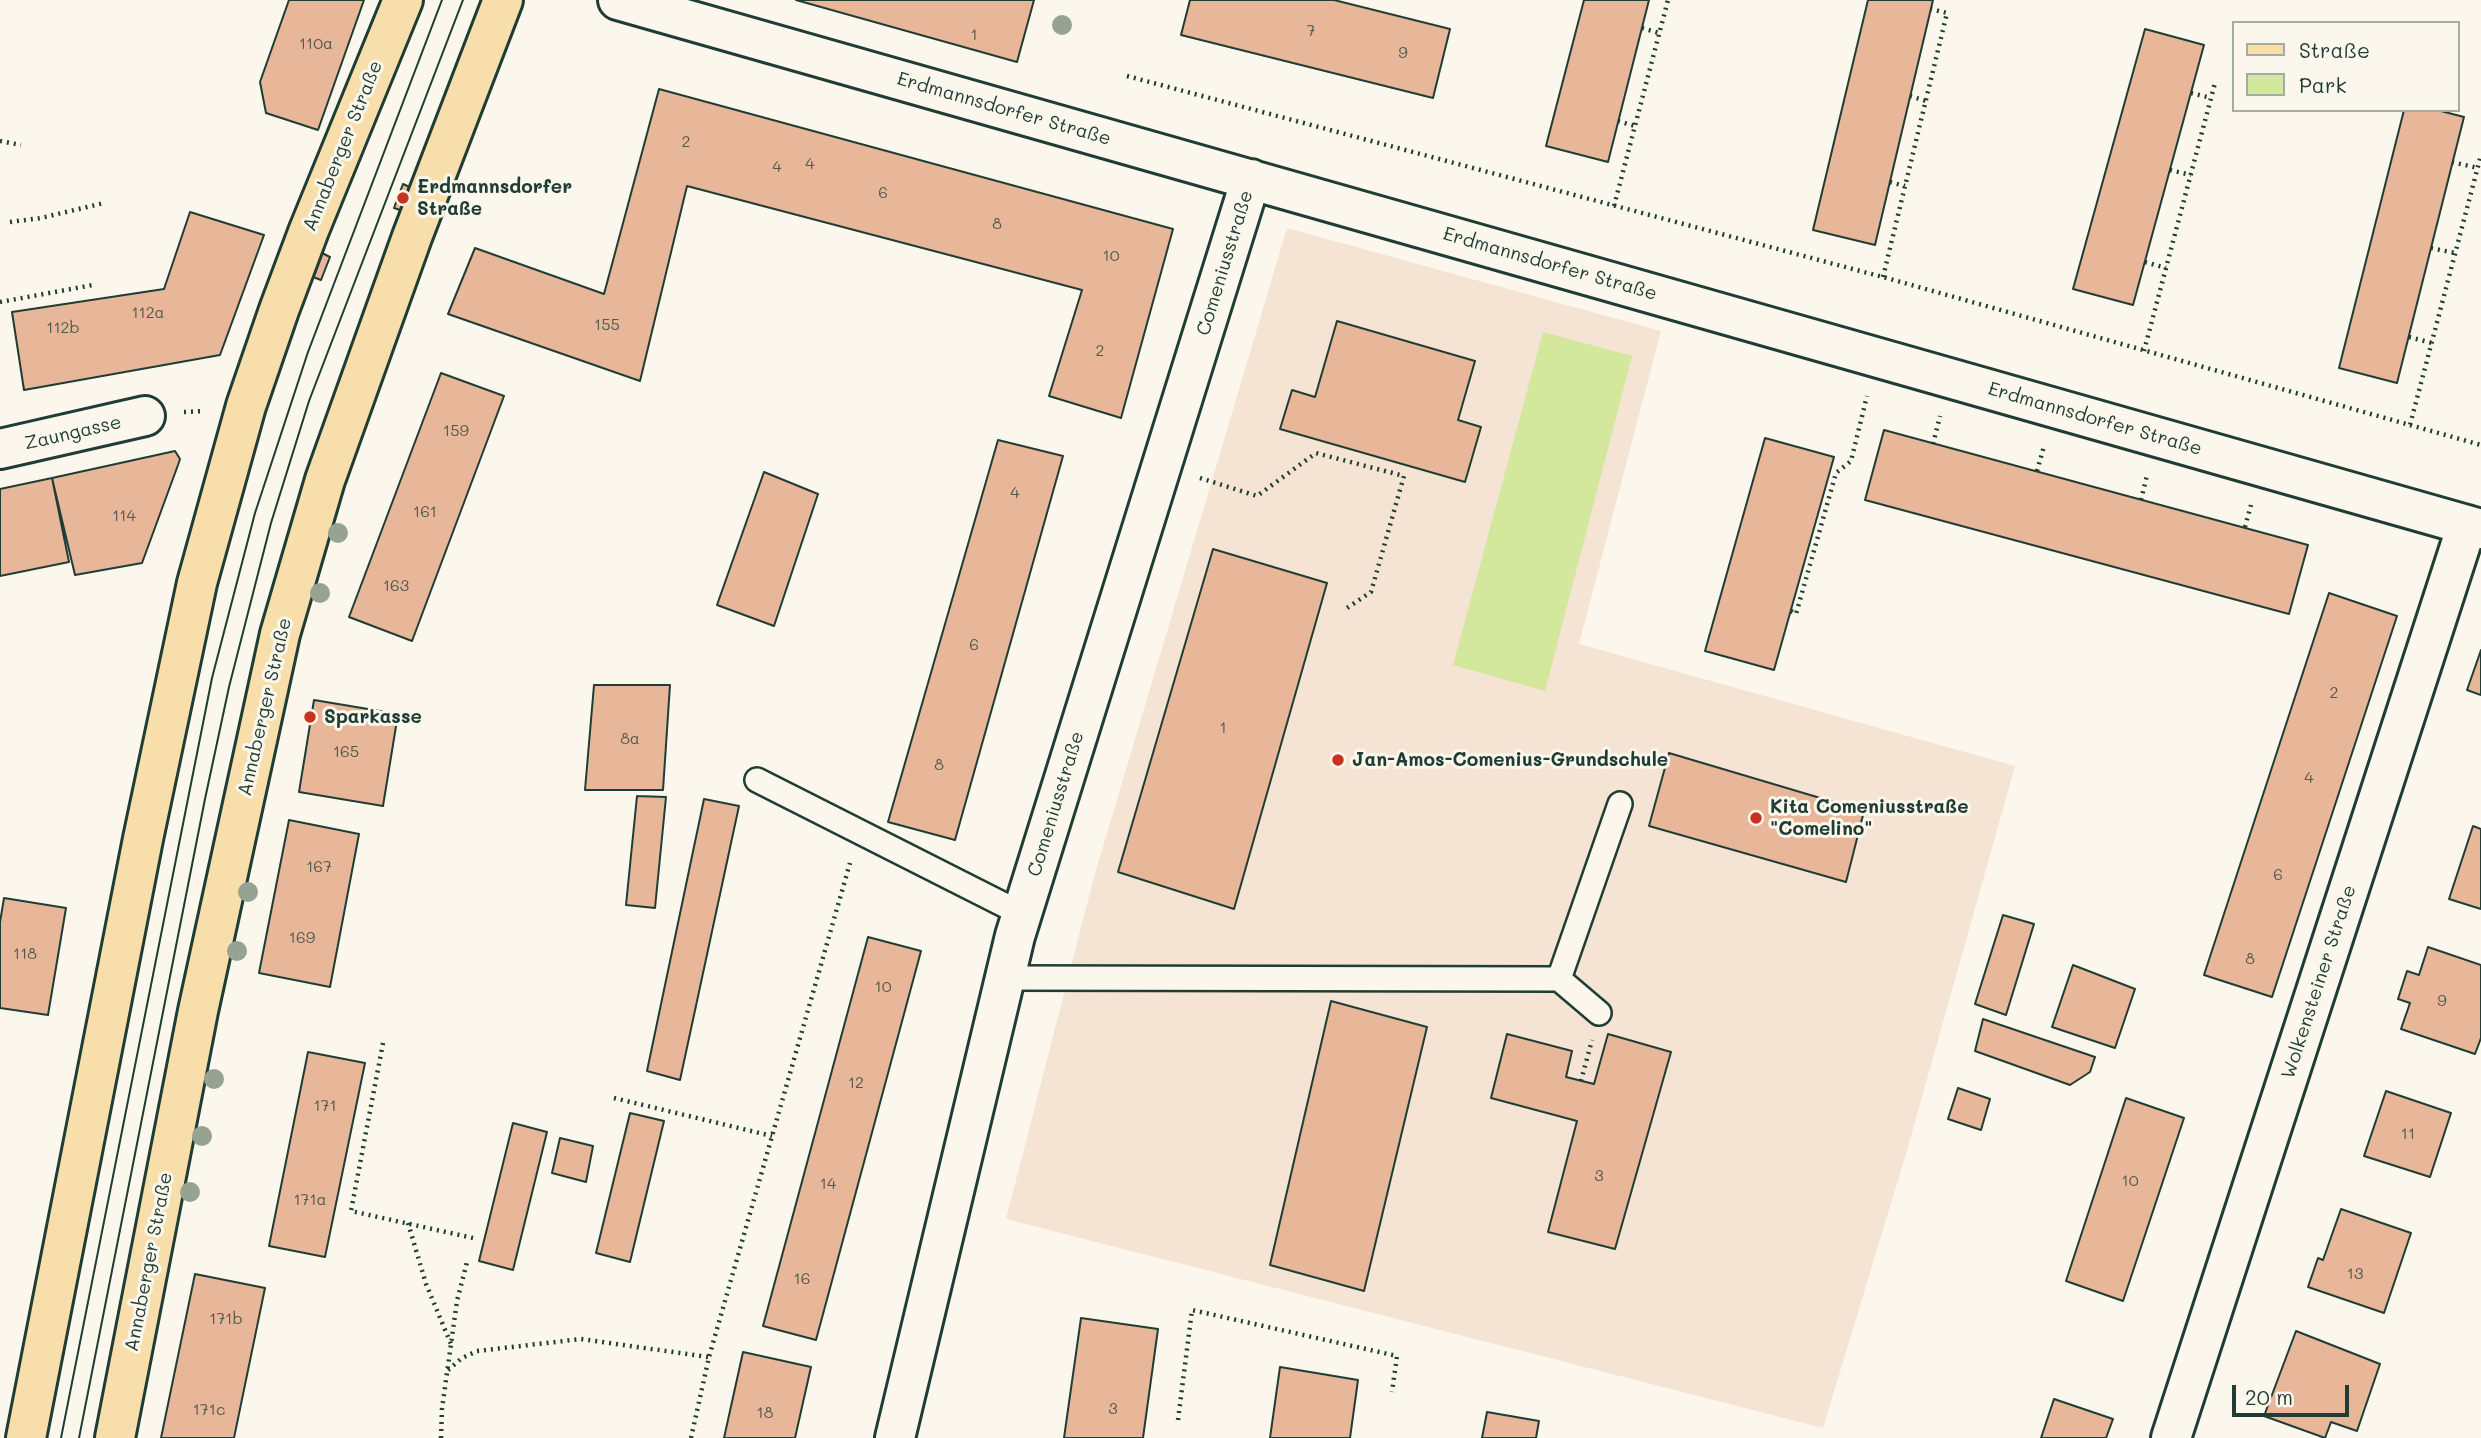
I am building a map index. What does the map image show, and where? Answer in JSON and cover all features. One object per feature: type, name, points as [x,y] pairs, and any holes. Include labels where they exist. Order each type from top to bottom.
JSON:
[{"type":"main road","name":"Annaberger Straße","points":[[26,1438],[143,839],[197,583],[246,406],[309,230],[403,0]]},
{"type":"main road","name":"Annaberger Straße","points":[[115,1438],[198,1011],[280,635],[330,468],[412,237],[503,0]]},
{"type":"street","name":"Erdmannsdorfer Straße","points":[[618,0],[2474,527]]},
{"type":"street","name":"Comeniusstraße","points":[[895,1438],[1022,914],[1251,179]]},
{"type":"street","name":"Zaungasse","points":[[0,449],[145,416]]},
{"type":"street","name":"Wolkensteiner Straße","points":[[2171,1438],[2474,527]]},
{"type":"lane","points":[[757,780],[1022,914]]},
{"type":"lane","points":[[1559,979],[1620,804]]},
{"type":"lane","points":[[1005,978],[1559,979],[1599,1013]]},
{"type":"path","points":[[1614,206],[1668,0]]},
{"type":"path","points":[[1883,277],[1947,13],[1931,9]]},
{"type":"path","points":[[1642,29],[1659,33]]},
{"type":"path","points":[[1127,76],[1883,277],[2481,445]]},
{"type":"path","points":[[2144,351],[2215,83]]},
{"type":"path","points":[[2191,93],[2211,98]]},
{"type":"path","points":[[1910,96],[1926,101]]},
{"type":"path","points":[[1618,121],[1635,126]]},
{"type":"path","points":[[0,141],[22,145]]},
{"type":"path","points":[[2410,425],[2481,155]]},
{"type":"path","points":[[2452,162],[2478,168]]},
{"type":"path","points":[[2170,170],[2191,175]]},
{"type":"path","points":[[1890,182],[1905,186]]},
{"type":"path","points":[[10,222],[104,204]]},
{"type":"path","points":[[2431,248],[2455,253]]},
{"type":"path","points":[[2145,262],[2166,268]]},
{"type":"path","points":[[0,302],[93,285]]},
{"type":"path","points":[[2409,337],[2432,343]]},
{"type":"path","points":[[1791,611],[1796,614],[1817,528],[1836,472],[1851,461],[1876,357]]},
{"type":"path","points":[[145,416],[246,406]]},
{"type":"path","points":[[1933,443],[1940,418]]},
{"type":"path","points":[[2037,471],[2044,446]]},
{"type":"path","points":[[1161,466],[1257,496],[1316,453],[1404,476],[1371,592],[1347,608]]},
{"type":"path","points":[[2141,500],[2148,472]]},
{"type":"path","points":[[2245,527],[2251,503]]},
{"type":"path","points":[[691,1438],[709,1357],[858,832]]},
{"type":"path","points":[[1581,1081],[1599,1013]]},
{"type":"path","points":[[383,1044],[351,1211],[473,1238]]},
{"type":"path","points":[[614,1098],[772,1136]]},
{"type":"path","points":[[408,1223],[426,1284],[451,1344]]},
{"type":"path","points":[[442,1438],[442,1409],[457,1301],[467,1262]]},
{"type":"path","points":[[1178,1420],[1192,1310],[1397,1356],[1392,1392]]},
{"type":"path","points":[[448,1370],[462,1358],[478,1351],[581,1339],[709,1357]]},
{"type":"shaded area","name":"Jan-Amos-Comenius-Grundschule","points":[[1287,228],[1661,331],[1579,644],[2015,766],[1908,1147],[1823,1428],[1006,1219],[1094,877]]},
{"type":"green space","points":[[1543,332],[1632,356],[1545,691],[1453,665]]},
{"type":"building","points":[[289,0],[364,0],[318,130],[266,113],[260,82]]},
{"type":"building","points":[[796,0],[1034,0],[1017,62]]},
{"type":"building","points":[[1190,0],[1334,0],[1450,29],[1433,98],[1181,35]]},
{"type":"building","points":[[1584,0],[1649,0],[1608,162],[1546,146]]},
{"type":"building","points":[[1868,0],[1933,0],[1875,245],[1813,230]]},
{"type":"building","points":[[2145,29],[2204,45],[2133,305],[2073,289]]},
{"type":"building","points":[[659,89],[1173,229],[1121,418],[1049,396],[1082,290],[687,186],[640,381],[448,314],[475,248],[604,294]]},
{"type":"building","points":[[2403,112],[2445,112],[2464,117],[2397,383],[2339,368]]},
{"type":"building","name":"Erdmannsdorfer Straße","points":[[403,184],[412,188],[403,211],[394,208]]},
{"type":"building","points":[[190,212],[264,235],[220,355],[24,390],[12,312],[164,289]]},
{"type":"building","points":[[322,253],[330,257],[321,280],[313,277]]},
{"type":"building","points":[[1337,321],[1475,361],[1458,420],[1481,427],[1465,482],[1280,429],[1292,390],[1315,397]]},
{"type":"building","points":[[441,373],[504,396],[412,641],[349,617]]},
{"type":"building","points":[[1884,430],[2308,545],[2289,614],[1865,500]]},
{"type":"building","points":[[1765,438],[1834,457],[1774,670],[1705,651]]},
{"type":"building","points":[[998,440],[1063,456],[955,840],[888,822]]},
{"type":"building","points":[[175,451],[180,459],[142,563],[75,575],[52,478]]},
{"type":"building","points":[[764,472],[818,494],[774,626],[717,605]]},
{"type":"building","points":[[52,478],[69,562],[0,576],[0,489]]},
{"type":"building","points":[[1213,549],[1327,583],[1234,909],[1118,872]]},
{"type":"building","points":[[2329,593],[2397,616],[2272,997],[2204,975]]},
{"type":"building","points":[[2481,650],[2481,695],[2467,690]]},
{"type":"building","points":[[594,685],[670,685],[663,790],[585,790]]},
{"type":"building","points":[[314,700],[398,714],[383,806],[299,792]]},
{"type":"building","name":"Kita Comeniusstraße \"Comelino\"","points":[[1669,753],[1864,811],[1846,882],[1649,826]]},
{"type":"building","points":[[637,796],[666,797],[655,908],[626,905]]},
{"type":"building","points":[[704,799],[739,806],[680,1080],[647,1071]]},
{"type":"building","points":[[289,820],[359,834],[330,987],[259,973]]},
{"type":"building","points":[[2473,826],[2481,829],[2481,909],[2449,899]]},
{"type":"building","points":[[4,898],[66,908],[48,1015],[0,1008],[0,922]]},
{"type":"building","points":[[2003,915],[2034,924],[2006,1015],[1975,1004]]},
{"type":"building","points":[[868,937],[921,951],[816,1340],[763,1326]]},
{"type":"building","points":[[2428,947],[2481,965],[2481,1038],[2475,1054],[2401,1029],[2410,1003],[2398,999],[2407,971],[2419,975]]},
{"type":"building","points":[[2073,965],[2135,989],[2115,1048],[2052,1027]]},
{"type":"building","points":[[1331,1001],[1427,1027],[1364,1291],[1270,1265]]},
{"type":"building","points":[[1983,1019],[2095,1057],[2090,1072],[2070,1085],[1975,1051]]},
{"type":"building","points":[[1507,1034],[1572,1051],[1566,1077],[1594,1084],[1608,1034],[1671,1052],[1615,1249],[1548,1232],[1577,1121],[1491,1098]]},
{"type":"building","points":[[308,1052],[365,1063],[325,1257],[269,1246]]},
{"type":"building","points":[[1958,1088],[1990,1099],[1981,1130],[1948,1119]]},
{"type":"building","points":[[2386,1091],[2451,1113],[2430,1177],[2364,1156]]},
{"type":"building","points":[[2126,1098],[2184,1118],[2123,1301],[2066,1281]]},
{"type":"building","points":[[630,1113],[664,1121],[630,1262],[596,1253]]},
{"type":"building","points":[[513,1123],[547,1132],[513,1270],[479,1261]]},
{"type":"building","points":[[560,1138],[593,1146],[586,1182],[552,1173]]},
{"type":"building","points":[[2341,1209],[2411,1233],[2384,1313],[2308,1287],[2318,1258],[2323,1260]]},
{"type":"building","points":[[195,1274],[265,1288],[234,1438],[161,1438]]},
{"type":"building","points":[[1081,1318],[1158,1329],[1143,1438],[1064,1438]]},
{"type":"building","points":[[2296,1331],[2380,1364],[2357,1431],[2331,1422],[2325,1438],[2264,1416]]},
{"type":"building","points":[[743,1352],[811,1367],[795,1438],[724,1438]]},
{"type":"building","points":[[1280,1367],[1358,1380],[1350,1438],[1270,1438]]},
{"type":"building","points":[[2054,1399],[2113,1419],[2106,1438],[2041,1438]]},
{"type":"building","points":[[1487,1412],[1539,1421],[1536,1438],[1482,1438]]},
{"type":"tram line","points":[[61,1438],[212,678],[255,513],[308,352],[442,0]]},
{"type":"tram line","points":[[79,1438],[205,799],[229,687],[271,523],[309,401],[463,0]]},
{"type":"place","name":"Erdmannsdorfer Straße","points":[[403,198]]},
{"type":"place","name":"Sparkasse","points":[[310,717]]},
{"type":"place","name":"Jan-Amos-Comenius-Grundschule","points":[[1338,760]]},
{"type":"place","name":"Kita Comeniusstraße \"Comelino\"","points":[[1756,818]]}]
